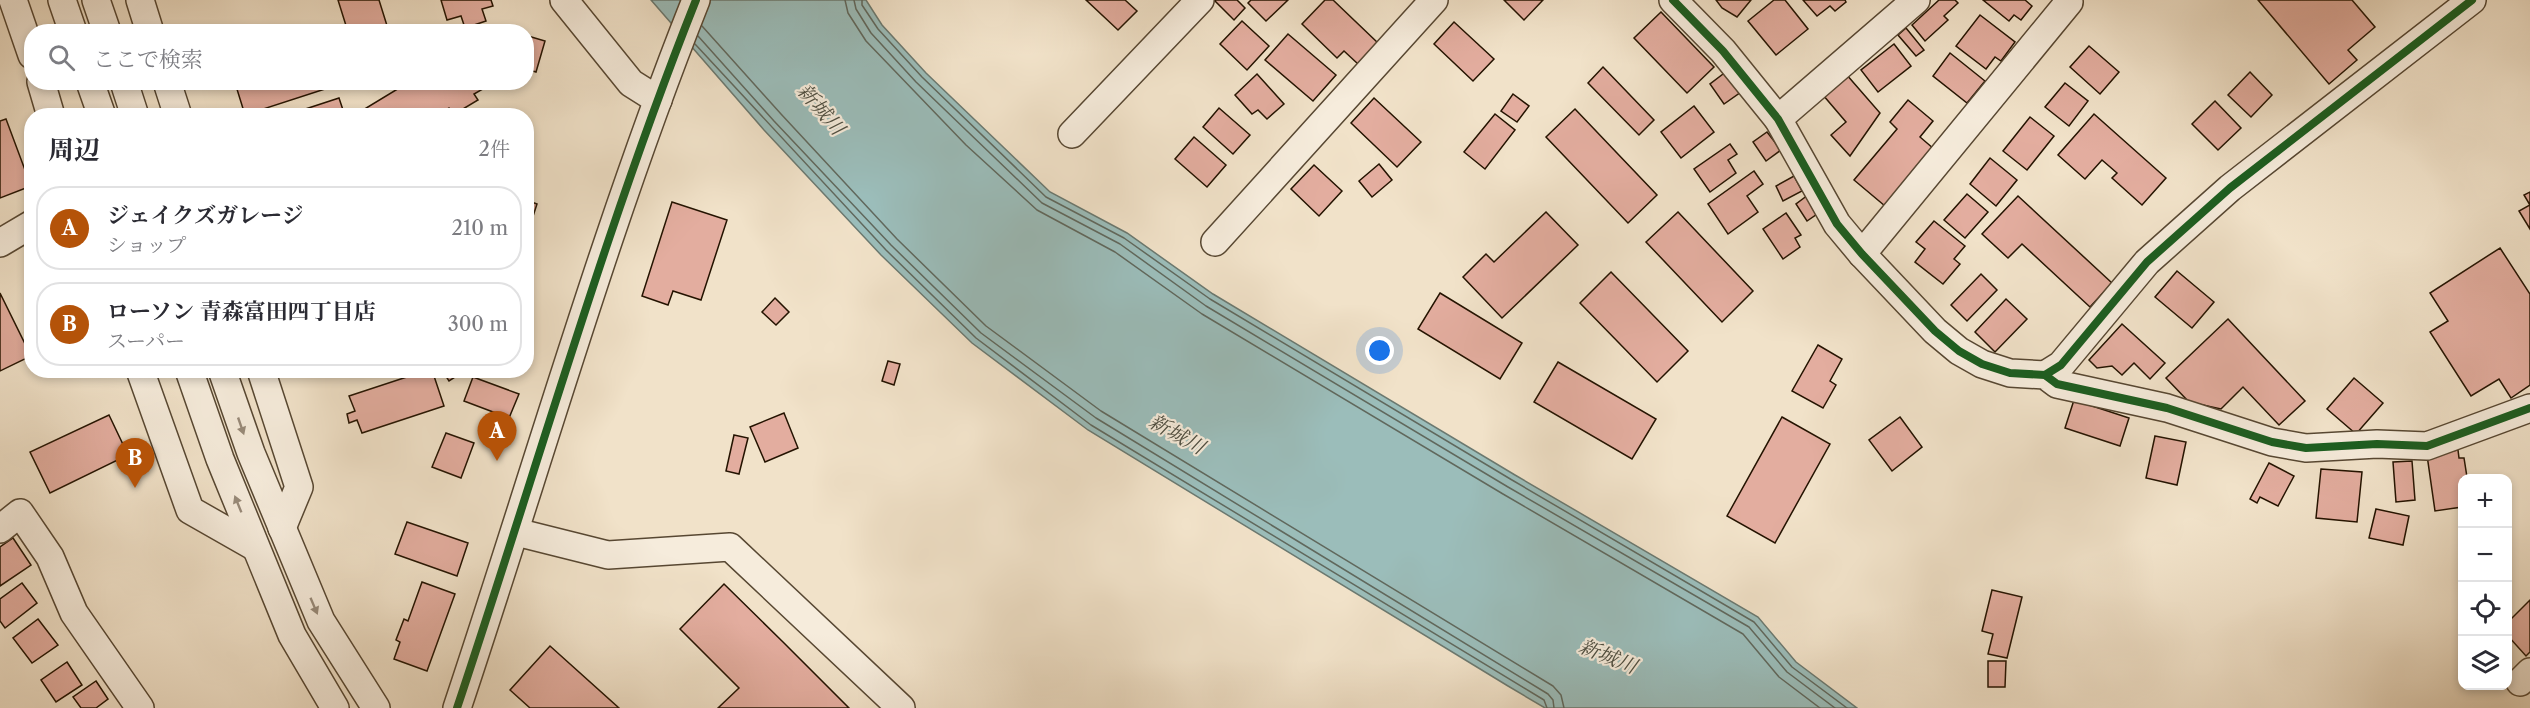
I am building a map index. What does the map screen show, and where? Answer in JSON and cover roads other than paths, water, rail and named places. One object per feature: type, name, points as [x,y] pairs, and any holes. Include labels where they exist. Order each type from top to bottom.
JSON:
[{"type":"street","points":[[13,0],[24,32]]},
{"type":"street","points":[[62,0],[70,24]]},
{"type":"street","points":[[96,0],[104,24]]},
{"type":"street","points":[[140,0],[148,24]]},
{"type":"street","points":[[564,0],[631,83],[658,100]]},
{"type":"street","points":[[458,708],[559,392],[658,100],[696,0]]},
{"type":"street","points":[[1072,134],[1200,0]]},
{"type":"street","points":[[1215,242],[1434,0]]},
{"type":"street","points":[[1673,0],[1723,51],[1778,119],[1837,224],[1862,254],[1935,331],[1959,351],[1982,364],[2010,373],[2045,375],[2057,384],[2167,408],[2272,442],[2306,448],[2377,444],[2427,446],[2530,408]]},
{"type":"street","points":[[1778,119],[1916,0]]},
{"type":"street","points":[[2045,375],[2061,365],[2147,262],[2230,188],[2472,0]]},
{"type":"street","points":[[1862,254],[2069,2]]},
{"type":"street","points":[[43,90],[48,108]]},
{"type":"street","points":[[93,90],[99,108]]},
{"type":"street","points":[[127,90],[132,108]]},
{"type":"street","points":[[170,90],[175,108]]},
{"type":"street","points":[[0,243],[24,229]]},
{"type":"street","points":[[143,378],[190,510],[255,547]]},
{"type":"street","points":[[192,378],[219,459],[292,635],[335,708]]},
{"type":"street","points":[[225,378],[251,453],[321,621],[376,708]]},
{"type":"street","points":[[264,378],[299,487],[282,528]]},
{"type":"street","points":[[0,528],[20,513],[50,557],[74,613],[140,708]]},
{"type":"street","points":[[516,532],[608,555],[730,547],[901,708]]},
{"type":"water","name":"新城川","points":[[651,0],[866,0],[882,25],[926,73],[1050,192],[1127,233],[1213,294],[1758,617],[1796,662],[1857,708],[1545,708],[1088,430],[972,343],[881,255],[764,130]]},
{"type":"place","name":"ジェイクズガレージ","points":[[497,461]]},
{"type":"place","name":"ローソン 青森富田四丁目店","points":[[135,488]]}]
